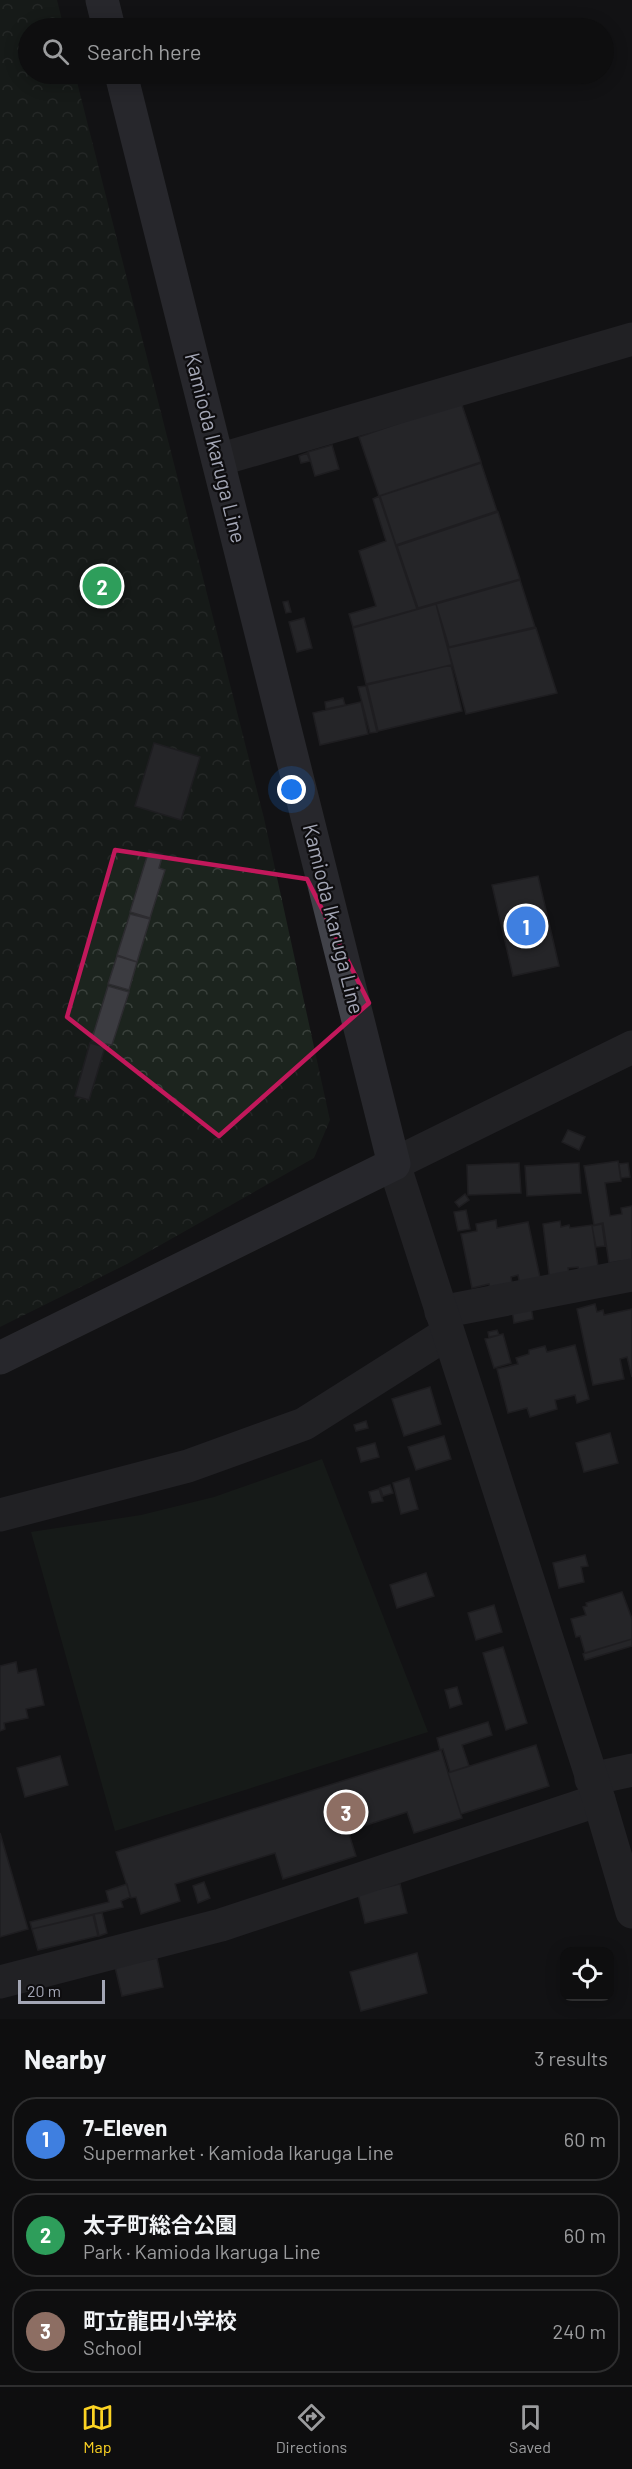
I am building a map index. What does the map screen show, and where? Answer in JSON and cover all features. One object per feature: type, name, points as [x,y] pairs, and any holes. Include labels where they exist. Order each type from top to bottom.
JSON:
[{"type":"main road","points":[[102,0],[107,18]]},
{"type":"main road","name":"Kamioda Ikaruga Line","points":[[124,84],[394,1164]]},
{"type":"main road","points":[[0,1358],[394,1164]]},
{"type":"street","points":[[218,460],[632,339]]},
{"type":"street","points":[[632,1047],[394,1164],[632,1912]]},
{"type":"street","points":[[0,1515],[188,1466],[304,1424],[445,1322],[632,1275]]},
{"type":"street","points":[[0,1982],[221,1925],[595,1790],[632,1770]]},
{"type":"highlighted area","points":[[115,850],[307,879],[369,1003],[219,1136],[67,1017]]},
{"type":"green space","points":[[0,0],[57,0],[62,18],[18,18],[18,84],[78,84],[264,818],[330,1120],[314,1158],[127,1264],[0,1327]]},
{"type":"green space","points":[[322,1459],[428,1732],[115,1831],[31,1532],[141,1515],[214,1497]]},
{"type":"building","points":[[461,402],[481,462],[379,496],[359,437]]},
{"type":"building","points":[[332,445],[339,469],[315,476],[308,452]]},
{"type":"building","points":[[307,453],[310,461],[301,463],[299,456]]},
{"type":"building","points":[[481,463],[497,511],[396,545],[380,496]]},
{"type":"building","points":[[379,496],[417,609],[353,627],[349,614],[376,606],[359,551],[386,541],[373,499]]},
{"type":"building","points":[[498,512],[520,579],[418,608],[397,546]]},
{"type":"building","points":[[520,580],[535,627],[449,647],[436,604]]},
{"type":"building","points":[[288,601],[291,612],[286,613],[283,602]]},
{"type":"building","points":[[436,604],[452,665],[366,684],[353,628]]},
{"type":"building","points":[[304,618],[312,648],[297,652],[289,622]]},
{"type":"building","points":[[536,628],[557,693],[466,714],[448,648]]},
{"type":"building","points":[[451,665],[462,711],[378,731],[367,685]]},
{"type":"building","points":[[366,686],[377,732],[370,733],[358,687]]},
{"type":"building","points":[[343,698],[345,705],[326,709],[325,702]]},
{"type":"building","points":[[361,702],[368,734],[320,745],[313,713]]},
{"type":"building","points":[[154,743],[200,757],[181,820],[135,806]]},
{"type":"building","points":[[149,850],[163,854],[159,868],[165,870],[150,918],[130,912]]},
{"type":"building","points":[[538,876],[559,966],[513,976],[492,885]]},
{"type":"building","points":[[130,914],[150,919],[137,962],[117,955]]},
{"type":"building","points":[[117,956],[137,962],[129,990],[108,984]]},
{"type":"building","points":[[108,986],[129,992],[112,1045],[106,1044],[105,1046],[91,1042]]},
{"type":"building","points":[[90,1043],[105,1047],[89,1100],[75,1096]]},
{"type":"building","points":[[568,1130],[585,1137],[579,1150],[562,1142]]},
{"type":"building","points":[[618,1161],[621,1181],[605,1183],[610,1216],[622,1214],[621,1208],[632,1206],[632,1266],[620,1261],[609,1263],[603,1223],[594,1225],[584,1166]]},
{"type":"building","points":[[519,1163],[521,1193],[468,1195],[467,1165]]},
{"type":"building","points":[[579,1163],[581,1193],[527,1196],[525,1166]]},
{"type":"building","points":[[628,1163],[630,1177],[621,1178],[619,1164]]},
{"type":"building","points":[[465,1194],[469,1200],[459,1207],[455,1202]]},
{"type":"building","points":[[466,1210],[470,1229],[458,1231],[454,1212]]},
{"type":"building","points":[[496,1220],[497,1228],[528,1222],[541,1282],[520,1286],[518,1275],[511,1277],[512,1283],[490,1289],[489,1284],[472,1288],[461,1234],[477,1231],[476,1224]]},
{"type":"building","points":[[560,1221],[561,1227],[592,1225],[599,1273],[580,1276],[578,1267],[568,1268],[570,1278],[550,1282],[543,1224]]},
{"type":"building","points":[[602,1224],[605,1246],[596,1247],[592,1226]]},
{"type":"building","points":[[595,1304],[597,1312],[603,1310],[604,1315],[632,1309],[632,1377],[627,1357],[620,1359],[624,1379],[593,1385],[577,1309]]},
{"type":"building","points":[[531,1306],[533,1319],[514,1323],[512,1309]]},
{"type":"building","points":[[497,1330],[499,1335],[489,1337],[488,1332]]},
{"type":"building","points":[[503,1334],[511,1363],[494,1368],[485,1339]]},
{"type":"building","points":[[575,1345],[589,1399],[577,1403],[575,1395],[555,1400],[557,1409],[530,1417],[527,1408],[508,1413],[497,1369],[518,1364],[516,1358],[529,1354],[529,1350],[545,1346],[547,1352]]},
{"type":"building","points":[[430,1387],[441,1424],[404,1436],[392,1399]]},
{"type":"building","points":[[366,1421],[368,1428],[356,1431],[354,1425]]},
{"type":"building","points":[[610,1433],[618,1463],[584,1472],[576,1443]]},
{"type":"building","points":[[444,1436],[451,1459],[416,1470],[408,1447]]},
{"type":"building","points":[[375,1443],[379,1457],[361,1462],[357,1448]]},
{"type":"building","points":[[409,1478],[418,1509],[401,1514],[393,1483]]},
{"type":"building","points":[[390,1485],[393,1493],[383,1496],[380,1488]]},
{"type":"building","points":[[379,1489],[383,1501],[372,1503],[369,1492]]},
{"type":"building","points":[[585,1555],[588,1566],[581,1567],[584,1582],[559,1588],[553,1563]]},
{"type":"building","points":[[426,1573],[434,1596],[397,1608],[390,1585]]},
{"type":"building","points":[[622,1592],[632,1619],[632,1639],[585,1653],[580,1636],[576,1637],[571,1619],[586,1615],[583,1607],[587,1606],[586,1603]]},
{"type":"building","points":[[494,1605],[502,1632],[476,1640],[468,1613]]},
{"type":"building","points":[[632,1639],[632,1646],[585,1660],[583,1654]]},
{"type":"building","points":[[503,1647],[527,1723],[506,1730],[483,1653]]},
{"type":"building","points":[[16,1662],[18,1673],[36,1669],[44,1705],[26,1709],[28,1718],[4,1723],[5,1729],[0,1731],[0,1666]]},
{"type":"building","points":[[457,1687],[462,1704],[450,1708],[445,1690]]},
{"type":"building","points":[[488,1722],[492,1735],[462,1745],[469,1766],[450,1772],[437,1738]]},
{"type":"building","points":[[536,1745],[549,1786],[461,1814],[448,1773]]},
{"type":"building","points":[[441,1750],[462,1818],[414,1833],[407,1812],[348,1831],[356,1856],[283,1879],[275,1853],[175,1884],[180,1901],[141,1914],[136,1897],[131,1898],[116,1852]]},
{"type":"building","points":[[60,1756],[68,1785],[25,1797],[17,1768]]},
{"type":"building","points":[[0,1833],[28,1929],[0,1937]]},
{"type":"building","points":[[204,1882],[210,1898],[198,1903],[193,1886]]},
{"type":"building","points":[[127,1884],[130,1897],[121,1901],[123,1907],[32,1929],[30,1922],[109,1902],[106,1891]]},
{"type":"building","points":[[400,1884],[407,1913],[365,1923],[358,1894]]},
{"type":"building","points":[[102,1913],[107,1933],[99,1936],[94,1914]]},
{"type":"building","points":[[93,1915],[98,1936],[38,1950],[32,1929]]},
{"type":"building","points":[[417,1953],[427,1993],[361,2011],[350,1972]]},
{"type":"building","points":[[157,1958],[163,1987],[122,1996],[115,1967]]},
{"type":"place","name":"太子町総合公園","points":[[102,586]]},
{"type":"place","name":"7-Eleven","points":[[526,926]]},
{"type":"place","name":"町立龍田小学校","points":[[346,1812]]}]
